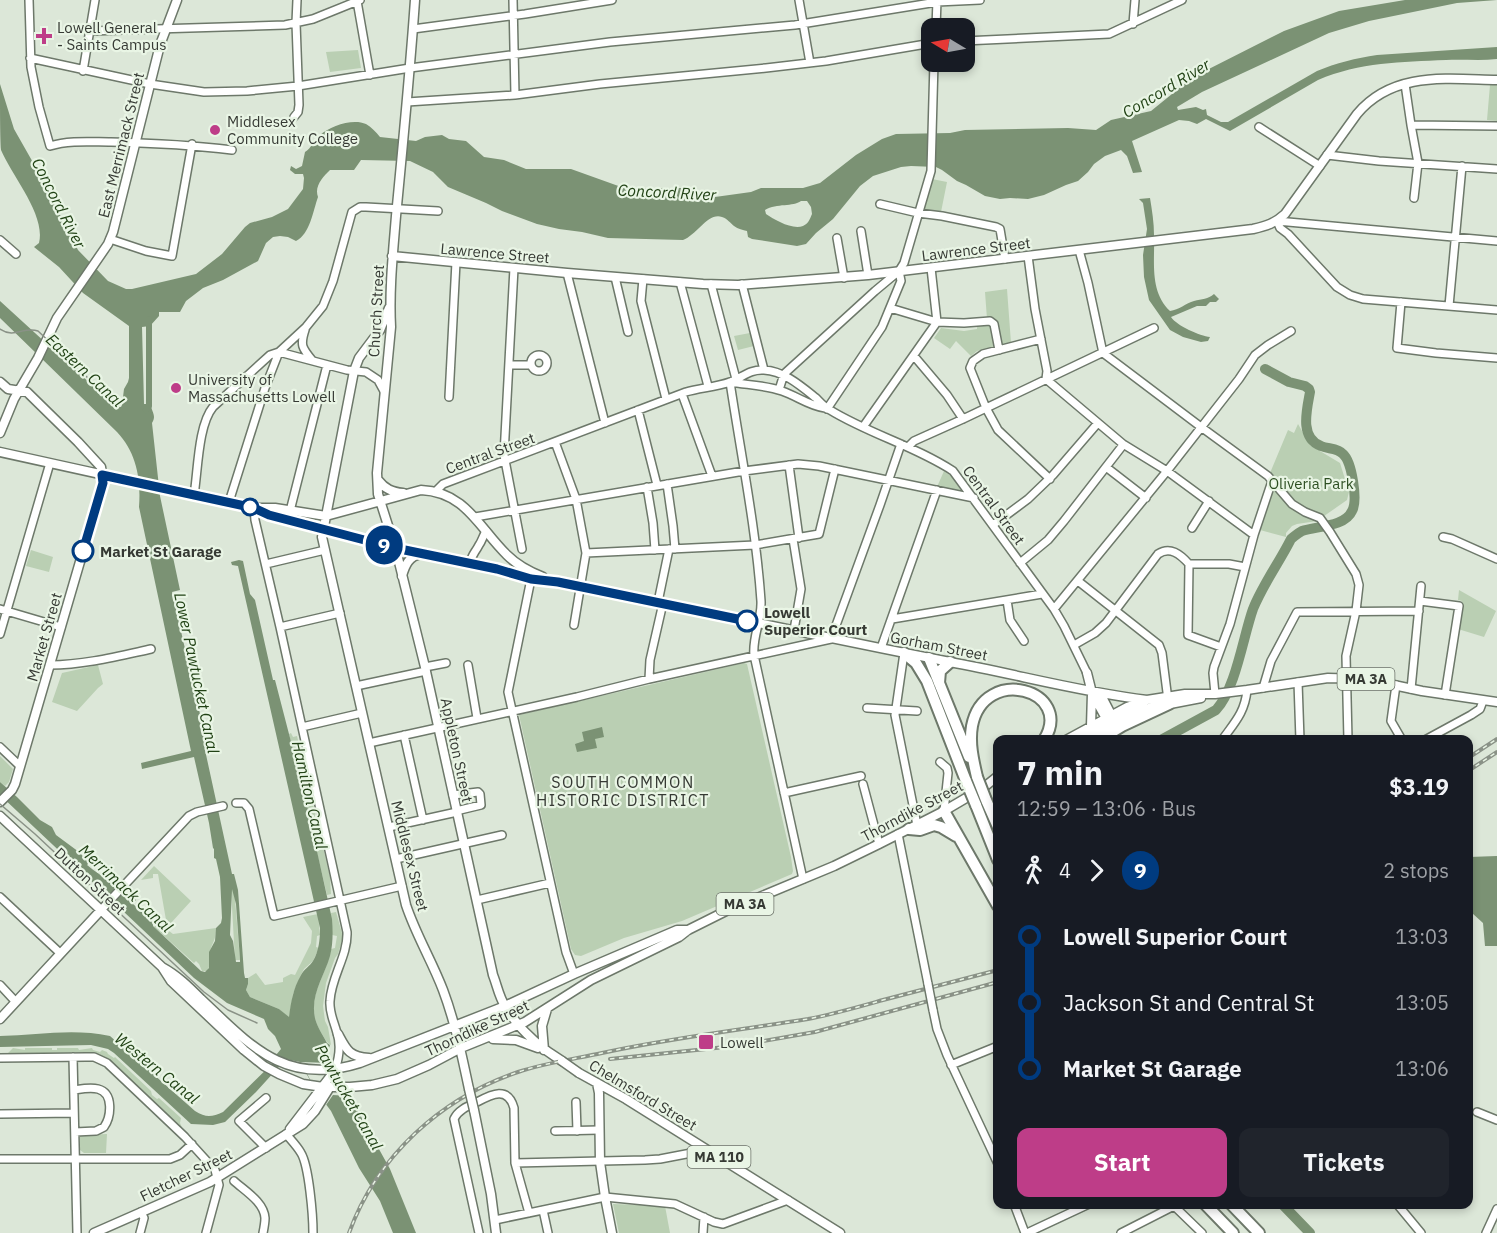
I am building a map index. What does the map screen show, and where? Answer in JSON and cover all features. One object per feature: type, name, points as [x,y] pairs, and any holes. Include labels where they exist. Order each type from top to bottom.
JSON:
[{"type":"highway","points":[[904,653],[916,663],[927,681],[972,779],[987,800],[993,815]]},
{"type":"highway","points":[[929,658],[972,779]]},
{"type":"highway","points":[[939,683],[940,671],[950,662]]},
{"type":"highway","points":[[993,848],[976,806],[972,779],[972,728],[977,712],[987,699],[994,695],[1017,689],[1024,690],[1036,696],[1049,712],[1050,727],[1046,735]]},
{"type":"highway","points":[[1108,735],[1168,700]]},
{"type":"highway","points":[[944,811],[993,897]]},
{"type":"highway","points":[[913,827],[920,830],[934,825],[948,831],[961,841]]},
{"type":"highway","points":[[1209,1209],[1233,1233]]},
{"type":"highway","points":[[1236,1209],[1259,1233]]},
{"type":"main road","name":"East Merrimack Street","points":[[0,433],[18,391],[38,358],[57,318],[110,239],[116,223],[160,45],[177,0]]},
{"type":"main road","name":"Church Street","points":[[380,501],[378,480],[391,327],[392,256],[415,0]]},
{"type":"main road","points":[[1277,221],[1285,214],[1357,114],[1370,100],[1387,90],[1405,84],[1435,79],[1497,80]]},
{"type":"main road","name":"Lawrence Street","points":[[392,256],[615,277],[742,284],[844,278],[931,268],[1253,229],[1277,221]]},
{"type":"main road","name":"Middlesex Street","points":[[390,305],[380,330],[359,358],[354,371],[322,537],[402,886],[411,918],[444,992],[461,1048],[491,1194],[496,1233]]},
{"type":"main road","points":[[0,382],[8,389],[27,392],[101,467],[102,475]]},
{"type":"main road","name":"Central Street","points":[[0,452],[229,502],[323,529]]},
{"type":"main road","name":"Market Street","points":[[1,801],[15,785],[103,483],[102,475]]},
{"type":"main road","points":[[378,480],[389,490],[407,494]]},
{"type":"main road","name":"Central Street","points":[[254,508],[326,516],[421,490],[435,492]]},
{"type":"main road","points":[[435,492],[460,502],[506,554],[525,569],[558,582]]},
{"type":"main road","name":"Appleton Street","points":[[380,501],[395,548],[425,669],[493,975],[505,1006]]},
{"type":"main road","name":"Gorham Street","points":[[323,529],[531,579],[558,582],[1096,693],[1147,700]]},
{"type":"main road","points":[[402,577],[410,559],[414,555],[423,554]]},
{"type":"main road","points":[[497,569],[506,562],[506,554]]},
{"type":"main road","name":"Central Street","points":[[1087,673],[1096,693]]},
{"type":"main road","name":"MA 3A","points":[[1089,735],[1110,720],[1147,700],[1201,698],[1217,693],[1328,678],[1368,679],[1411,689],[1497,702]]},
{"type":"main road","points":[[1096,693],[1110,720]]},
{"type":"main road","points":[[1091,726],[1096,693]]},
{"type":"main road","name":"MA 3A","points":[[1075,735],[1091,726],[1168,700]]},
{"type":"main road","name":"Thorndike Street","points":[[321,1090],[383,1083],[409,1074],[461,1048],[519,1025],[591,980],[680,937],[688,930],[726,911],[879,844],[944,811],[993,780]]},
{"type":"main road","name":"Thorndike Street","points":[[983,788],[993,785]]},
{"type":"main road","name":"Dutton Street","points":[[0,816],[162,967],[180,978],[249,1044],[279,1061],[304,1068],[334,1071]]},
{"type":"main road","points":[[0,1019],[101,910]]},
{"type":"main road","name":"Thorndike Street","points":[[334,1071],[505,1006],[677,930],[688,930]]},
{"type":"main road","name":"Dutton Street","points":[[162,967],[168,978],[244,1050],[270,1070],[321,1090]]},
{"type":"main road","name":"Chelmsford Street","points":[[505,1006],[534,1042],[544,1050],[840,1233]]},
{"type":"main road","points":[[483,1040],[498,1038],[516,1040],[544,1050],[542,1026],[547,1009]]},
{"type":"main road","points":[[338,1034],[351,1054],[361,1058],[375,1057]]},
{"type":"main road","name":"Fletcher Street","points":[[94,1233],[217,1178],[266,1148],[286,1134],[334,1071]]},
{"type":"main road","points":[[597,1083],[600,1162],[612,1233]]},
{"type":"street","points":[[29,0],[30,58],[36,95],[50,146],[68,142],[136,142],[192,144],[232,150]]},
{"type":"street","points":[[83,71],[95,0]]},
{"type":"street","points":[[294,117],[299,105],[297,0]]},
{"type":"street","points":[[513,0],[515,95]]},
{"type":"street","points":[[413,29],[612,0]]},
{"type":"street","points":[[800,0],[810,63]]},
{"type":"street","points":[[30,58],[150,84],[216,93],[298,86],[410,68],[610,42],[803,23],[937,1],[980,0]]},
{"type":"street","points":[[1133,24],[1135,0]]},
{"type":"street","points":[[975,41],[1106,35],[1118,32],[1182,0]]},
{"type":"street","points":[[90,31],[263,27],[312,19],[358,1],[369,75]]},
{"type":"street","points":[[936,18],[937,1]]},
{"type":"street","points":[[407,102],[515,95],[810,63],[921,45]]},
{"type":"street","points":[[779,390],[784,374],[899,271],[906,256],[930,175],[934,72]]},
{"type":"street","points":[[1405,84],[1418,163],[1414,198]]},
{"type":"street","points":[[1411,125],[1497,126]]},
{"type":"street","points":[[1260,127],[1320,166]]},
{"type":"street","points":[[110,239],[146,251],[172,256],[192,144]]},
{"type":"street","points":[[1327,155],[1497,169]]},
{"type":"street","points":[[1449,306],[1461,166]]},
{"type":"street","points":[[880,204],[996,227],[1000,230],[1005,259]]},
{"type":"street","points":[[194,495],[202,435],[208,412],[270,356],[279,352],[321,310],[329,294],[352,212],[360,207],[438,211]]},
{"type":"street","points":[[1497,241],[1277,221],[1280,228],[1337,287],[1345,292],[1363,298],[1497,310]]},
{"type":"street","points":[[861,231],[868,275]]},
{"type":"street","points":[[837,238],[844,278]]},
{"type":"street","points":[[0,240],[16,254]]},
{"type":"street","points":[[1079,250],[1103,353],[1268,476],[1292,504],[1322,520],[1356,574],[1359,585],[1347,656],[1348,735]]},
{"type":"street","points":[[1028,256],[1047,371],[1046,379]]},
{"type":"street","points":[[448,397],[456,262]]},
{"type":"street","points":[[514,268],[504,455],[522,549]]},
{"type":"street","points":[[863,427],[937,322],[931,268]]},
{"type":"street","points":[[827,409],[878,334],[901,281],[899,271]]},
{"type":"street","points":[[567,273],[605,423]]},
{"type":"street","points":[[615,277],[628,332]]},
{"type":"street","points":[[643,279],[641,301],[666,399]]},
{"type":"street","points":[[680,282],[708,386]]},
{"type":"street","points":[[711,284],[733,381],[755,545],[761,600],[754,655],[803,879]]},
{"type":"street","points":[[742,284],[761,370],[751,377],[752,383],[756,386]]},
{"type":"street","points":[[1401,302],[1397,348],[1497,358]]},
{"type":"street","points":[[890,308],[937,322],[990,321],[993,324],[999,350]]},
{"type":"street","points":[[306,327],[302,344],[313,361]]},
{"type":"street","points":[[369,742],[831,639],[904,446],[1154,328]]},
{"type":"street","points":[[1054,609],[1146,498],[1239,379],[1255,355],[1291,331]]},
{"type":"street","points":[[1041,339],[983,354],[973,361],[970,371],[998,430],[1050,479]]},
{"type":"street","points":[[279,352],[327,365],[366,372],[378,380],[384,391]]},
{"type":"street","points":[[229,502],[265,388],[279,352]]},
{"type":"street","points":[[914,356],[947,395],[963,419]]},
{"type":"street","points":[[290,511],[327,365]]},
{"type":"street","points":[[510,365],[531,365]]},
{"type":"street","name":"Central Street","points":[[733,381],[741,375],[761,370],[784,374],[827,409]]},
{"type":"street","points":[[1046,379],[1123,445],[1167,471],[1254,535]]},
{"type":"street","name":"Central Street","points":[[435,492],[443,484],[682,393],[733,381],[779,390],[813,406],[827,409],[938,461],[953,471],[1054,609],[1087,673]]},
{"type":"street","points":[[682,393],[712,476]]},
{"type":"street","points":[[638,410],[657,486]]},
{"type":"street","points":[[993,525],[1050,479],[1097,424]]},
{"type":"street","points":[[555,442],[576,499],[586,553],[574,625]]},
{"type":"street","points":[[1020,563],[1048,540],[1065,521],[1123,445]]},
{"type":"street","points":[[0,634],[3,610],[50,463]]},
{"type":"street","points":[[475,517],[712,476],[809,464],[974,498]]},
{"type":"street","points":[[789,465],[801,589],[794,630]]},
{"type":"street","points":[[1106,467],[1146,498]]},
{"type":"street","points":[[586,553],[755,545],[819,534],[835,469]]},
{"type":"street","points":[[1217,693],[1213,673],[1230,624],[1254,535],[1272,481]]},
{"type":"street","points":[[649,679],[660,603],[672,549],[673,526],[667,484]]},
{"type":"street","points":[[647,487],[655,550]]},
{"type":"street","points":[[881,648],[937,490]]},
{"type":"street","points":[[1192,528],[1209,501]]},
{"type":"street","points":[[254,508],[347,928],[347,940],[332,984],[330,1005],[331,1018],[338,1034],[339,1048],[334,1071]]},
{"type":"street","points":[[470,564],[471,556],[480,545],[486,531]]},
{"type":"street","points":[[1443,537],[1497,559]]},
{"type":"street","points":[[266,564],[325,550]]},
{"type":"street","points":[[1074,645],[1101,628],[1162,551],[1175,553],[1189,564],[1229,564],[1245,567]]},
{"type":"street","points":[[1189,564],[1188,635],[1221,647]]},
{"type":"street","points":[[531,579],[508,692],[566,952],[574,974]]},
{"type":"street","points":[[1078,581],[1161,648],[1168,700]]},
{"type":"street","points":[[1411,689],[1421,586]]},
{"type":"street","points":[[892,619],[1042,594]]},
{"type":"street","points":[[1007,600],[1010,620],[1024,641]]},
{"type":"street","points":[[1420,601],[1459,606],[1445,695]]},
{"type":"street","points":[[3,610],[61,627]]},
{"type":"street","points":[[1263,688],[1271,661],[1297,612],[1419,611]]},
{"type":"street","points":[[280,627],[339,613]]},
{"type":"street","points":[[50,665],[103,659],[151,649]]},
{"type":"street","points":[[904,653],[895,710],[913,827]]},
{"type":"street","points":[[356,686],[446,663]]},
{"type":"street","points":[[468,664],[477,718]]},
{"type":"street","points":[[1298,682],[1300,735]]},
{"type":"street","points":[[1396,685],[1391,721],[1399,735]]},
{"type":"street","points":[[1225,735],[1242,711],[1247,690]]},
{"type":"street","points":[[1434,735],[1480,709],[1484,701]]},
{"type":"street","points":[[867,708],[917,711]]},
{"type":"street","points":[[302,727],[362,713]]},
{"type":"street","points":[[404,735],[423,820]]},
{"type":"street","points":[[0,747],[20,766]]},
{"type":"street","points":[[940,762],[947,768],[948,773],[944,811]]},
{"type":"street","points":[[784,793],[861,776]]},
{"type":"street","points":[[862,784],[879,844]]},
{"type":"street","points":[[388,827],[481,805],[478,792],[453,795]]},
{"type":"street","points":[[236,802],[244,803],[249,809],[274,915],[402,886]]},
{"type":"street","points":[[101,910],[189,816],[222,806]]},
{"type":"street","points":[[898,834],[941,1042],[993,1153]]},
{"type":"street","points":[[396,859],[502,835]]},
{"type":"street","points":[[477,900],[550,883]]},
{"type":"street","points":[[0,897],[60,953]]},
{"type":"street","points":[[0,985],[15,1001]]},
{"type":"street","points":[[951,1065],[993,1048]]},
{"type":"street","points":[[73,1057],[77,1233]]},
{"type":"street","points":[[0,1058],[94,1057],[107,1063],[192,1144],[215,1170],[219,1185],[206,1233]]},
{"type":"street","points":[[74,1090],[99,1089],[105,1093],[109,1102],[109,1117],[104,1127],[96,1131],[75,1132]]},
{"type":"street","points":[[479,1233],[454,1119],[456,1114],[492,1094],[501,1094],[512,1101],[515,1163],[529,1213]]},
{"type":"street","points":[[266,1098],[239,1121],[266,1148]]},
{"type":"street","points":[[576,1102],[577,1131]]},
{"type":"street","points":[[1477,1112],[1497,1120]]},
{"type":"street","points":[[0,1114],[74,1113]]},
{"type":"street","points":[[555,1131],[599,1130]]},
{"type":"street","points":[[286,1134],[302,1153],[308,1177],[313,1233]]},
{"type":"street","points":[[0,1159],[170,1159],[180,1155],[192,1144]]},
{"type":"street","points":[[515,1163],[660,1159],[707,1150]]},
{"type":"street","points":[[234,1181],[258,1203],[263,1211],[265,1218],[263,1233]]},
{"type":"street","points":[[495,1220],[605,1197],[675,1204],[719,1223],[726,1223],[788,1200]]},
{"type":"street","points":[[1016,1209],[1026,1233],[1078,1209]]},
{"type":"street","points":[[1125,1232],[1166,1209]]},
{"type":"street","points":[[1177,1209],[1202,1233]]},
{"type":"street","points":[[1401,1209],[1421,1233]]},
{"type":"street","points":[[1486,1233],[1497,1209]]},
{"type":"street","points":[[543,1210],[548,1233]]},
{"type":"street","points":[[76,1212],[87,1212]]},
{"type":"street","points":[[140,1233],[144,1218],[141,1212]]},
{"type":"street","points":[[703,1233],[704,1217]]},
{"type":"green space","points":[[358,50],[361,68],[330,72],[326,52]]},
{"type":"green space","points":[[1490,85],[1497,85],[1497,121],[1487,120]]},
{"type":"green space","points":[[932,179],[947,182],[941,212],[924,210]]},
{"type":"green space","points":[[1007,289],[1011,343],[977,351],[971,356],[956,341],[950,349],[934,338],[941,328],[964,331],[977,329],[977,325],[987,319],[985,292]]},
{"type":"green space","points":[[750,333],[754,346],[738,350],[734,336]]},
{"type":"green space","name":"Oliveria Park","points":[[1298,424],[1310,445],[1340,463],[1349,492],[1347,500],[1317,521],[1292,526],[1286,533],[1286,537],[1260,530],[1277,478],[1270,473],[1288,430],[1294,433]]},
{"type":"green space","points":[[944,471],[951,476],[961,490],[960,492],[937,487]]},
{"type":"green space","points":[[31,550],[53,557],[49,572],[26,566]]},
{"type":"green space","points":[[1459,590],[1496,611],[1484,637],[1458,629],[1462,601],[1458,600]]},
{"type":"green space","points":[[747,664],[791,857],[792,874],[682,921],[624,938],[581,956],[575,955],[571,949],[519,715]]},
{"type":"green space","points":[[98,665],[103,684],[77,711],[52,702],[62,673]]},
{"type":"green space","points":[[291,733],[293,737],[297,736],[330,877],[331,894],[327,895],[289,734]]},
{"type":"green space","points":[[0,756],[13,769],[9,782],[5,786],[0,782]]},
{"type":"green space","points":[[154,866],[191,901],[171,923],[166,920],[158,874],[153,874],[153,878],[141,880]]},
{"type":"green space","points":[[233,888],[240,960],[235,960],[231,889]]},
{"type":"green space","points":[[336,912],[342,941],[326,983],[323,1006],[331,1045],[320,1031],[315,1020],[314,1009],[317,989],[331,949],[335,948],[337,936],[332,935],[331,913]]},
{"type":"green space","points":[[318,914],[320,935],[317,936],[316,947],[319,948],[313,961],[304,969],[300,977],[293,994],[289,1018],[279,1009],[250,997],[246,990],[248,978],[256,973],[265,985],[283,982],[283,978],[291,974],[295,975],[311,943],[312,931],[303,917]]},
{"type":"green space","points":[[160,919],[161,923],[173,934],[216,928],[207,971],[202,971],[196,961],[194,963],[154,927]]},
{"type":"green space","points":[[13,1048],[57,1050],[57,1048],[78,1048],[79,1050],[92,1048],[100,1052],[102,1050],[107,1052],[151,1091],[152,1095],[159,1098],[181,1118],[180,1123],[183,1130],[113,1064],[101,1056],[84,1052],[7,1054]]},
{"type":"green space","points":[[107,1134],[106,1153],[84,1153],[80,1150],[80,1135]]},
{"type":"green space","points":[[613,1204],[665,1206],[670,1233],[619,1233]]},
{"type":"water","points":[[1405,0],[1497,0],[1457,3],[1369,21],[1329,33],[1202,92],[1177,107],[1178,110],[1196,107],[1206,109],[1207,115],[1221,122],[1228,122],[1317,71],[1369,56],[1497,47],[1497,59],[1397,62],[1365,66],[1334,74],[1318,80],[1230,131],[1206,119],[1197,124],[1179,120],[1132,141],[1142,172],[1133,173],[1127,156],[1121,150],[1105,156],[1078,181],[1028,199],[1000,199],[985,196],[936,167],[901,167],[873,176],[860,186],[833,219],[806,244],[797,246],[752,239],[748,237],[747,231],[717,216],[683,240],[608,238],[537,224],[502,211],[448,187],[433,172],[410,161],[361,160],[354,170],[330,170],[318,185],[318,197],[313,215],[301,238],[296,241],[288,237],[273,237],[266,243],[258,261],[203,288],[186,301],[180,312],[159,312],[159,316],[150,326],[142,327],[144,404],[151,404],[154,416],[152,423],[160,496],[180,590],[172,592],[208,749],[205,750],[232,874],[234,874],[238,890],[244,973],[245,978],[248,978],[246,990],[250,997],[279,1009],[289,1017],[296,985],[317,953],[320,928],[238,566],[232,565],[231,562],[239,560],[243,561],[250,594],[255,600],[273,680],[275,680],[303,788],[332,919],[331,951],[314,1002],[315,1018],[320,1031],[330,1045],[329,1063],[390,1169],[416,1233],[393,1233],[380,1201],[359,1168],[331,1111],[316,1091],[300,1062],[286,1059],[225,1122],[213,1125],[191,1124],[108,1049],[91,1045],[0,1047],[0,1036],[83,1032],[110,1036],[195,1111],[209,1116],[223,1112],[279,1057],[276,1055],[281,1049],[264,1019],[227,1003],[194,978],[0,795],[0,782],[40,820],[52,827],[56,835],[79,852],[89,863],[87,865],[115,886],[130,901],[134,898],[136,900],[133,904],[150,919],[153,916],[157,920],[153,926],[201,971],[205,972],[209,968],[209,952],[215,941],[216,928],[222,918],[220,877],[214,858],[209,823],[194,757],[142,769],[141,763],[191,751],[139,507],[136,467],[129,449],[117,432],[0,318],[0,301],[116,407],[122,405],[124,389],[129,378],[129,326],[83,293],[59,267],[34,247],[39,243],[38,220],[1,150],[0,84],[14,129],[78,250],[108,281],[126,289],[132,289],[196,274],[222,254],[250,223],[272,217],[288,209],[303,189],[304,178],[303,174],[295,174],[290,170],[291,166],[296,169],[302,166],[305,152],[318,137],[342,124],[361,122],[380,137],[416,141],[425,137],[442,135],[449,139],[466,141],[484,157],[504,160],[526,169],[571,169],[624,188],[683,188],[694,195],[715,197],[751,192],[761,188],[803,188],[820,183],[856,155],[882,139],[896,134],[950,133],[965,130],[1068,128],[1096,130],[1111,120],[1151,111],[1193,77],[1284,31],[1339,11]],"holes":[[[807,201],[812,214],[808,223],[803,226],[789,226],[766,214],[765,210],[770,208]],[[232,889],[236,904],[240,962],[236,962],[230,935]]]},
{"type":"water","points":[[1150,198],[1154,226],[1154,275],[1159,294],[1170,311],[1214,294],[1219,299],[1216,302],[1210,302],[1206,306],[1197,306],[1171,317],[1189,330],[1210,337],[1208,341],[1201,342],[1183,337],[1170,330],[1149,300],[1144,277],[1143,255],[1147,229],[1143,203],[1139,199]]},
{"type":"water","points":[[602,727],[604,737],[595,739],[597,748],[577,752],[575,744],[584,741],[582,732]]},
{"type":"water","points":[[1497,856],[1497,946],[1485,946],[1483,923],[1473,914],[1473,857]]},
{"type":"pier","points":[[301,1062],[329,1063],[349,1096],[333,1095],[326,1105]]},
{"type":"waterway","points":[[146,410],[149,406],[149,319]]},
{"type":"waterway","points":[[1170,735],[1216,710],[1223,700],[1234,676],[1253,609],[1291,539],[1302,531],[1343,520],[1354,506],[1353,482],[1346,458],[1341,452],[1314,442],[1307,430],[1309,389],[1289,382],[1265,369]]},
{"type":"waterway","points":[[1287,1209],[1310,1233]]},
{"type":"tram line","points":[[0,329],[10,333],[38,331],[105,394]]},
{"type":"tram line","points":[[0,804],[204,992],[228,1010],[257,1023]]},
{"type":"railway","points":[[1473,755],[1497,739]]},
{"type":"railway","points":[[1473,768],[1497,752]]},
{"type":"railway","points":[[349,1233],[361,1205],[376,1179],[394,1155],[438,1114],[463,1097],[490,1083],[518,1072],[560,1061],[653,1043],[818,1017],[993,971]]},
{"type":"railway","points":[[610,1059],[735,1046],[815,1032],[993,983]]},
{"type":"bus line","name":"9","points":[[83,551],[103,483],[102,475],[254,508],[269,515],[373,542],[497,569],[508,574],[747,621]]},
{"type":"place","name":"Lowell General - Saints Campus","points":[[44,36]]},
{"type":"place","name":"Middlesex Community College","points":[[215,130]]},
{"type":"place","name":"University of Massachusetts Lowell","points":[[176,388]]},
{"type":"place","name":"Market St Garage","points":[[83,551]]},
{"type":"place","name":"Lowell Superior Court","points":[[747,621]]},
{"type":"place","name":"Lowell","points":[[706,1042]]},
{"type":"district","name":"SOUTH COMMON HISTORIC DISTRICT","points":[[623,791]]},
{"type":"water label","name":"Concord River","points":[[1166,88]]},
{"type":"water label","name":"Concord River","points":[[667,192]]},
{"type":"water label","name":"Concord River","points":[[59,203]]},
{"type":"water label","name":"Eastern Canal","points":[[85,370]]},
{"type":"water label","name":"Lower Pawtucket Canal","points":[[197,673]]},
{"type":"water label","name":"Hamilton Canal","points":[[310,795]]},
{"type":"water label","name":"Merrimack Canal","points":[[126,888]]},
{"type":"water label","name":"Western Canal","points":[[157,1068]]},
{"type":"water label","name":"Pawtucket Canal","points":[[349,1097]]}]
